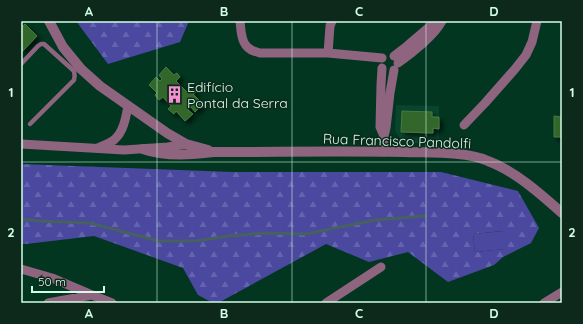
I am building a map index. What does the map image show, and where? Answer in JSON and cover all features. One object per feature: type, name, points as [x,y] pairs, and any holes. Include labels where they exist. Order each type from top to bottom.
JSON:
[{"type":"street","points":[[49,21],[79,74],[100,86],[167,133],[186,144],[214,152]]},
{"type":"street","points":[[240,21],[244,43],[250,49],[260,52],[328,53],[382,58],[390,54],[395,63],[384,136],[384,152]]},
{"type":"street","points":[[328,53],[330,26],[332,21]]},
{"type":"street","points":[[382,68],[388,72],[407,46],[437,21]]},
{"type":"street","points":[[395,63],[407,57],[432,34],[442,21]]},
{"type":"street","points":[[464,125],[526,55],[532,42],[537,21]]},
{"type":"street","points":[[382,58],[380,63],[382,68],[380,84],[380,127],[384,136]]},
{"type":"street","points":[[97,149],[115,140],[118,136],[124,122],[128,106]]},
{"type":"street","points":[[118,136],[124,150]]},
{"type":"street","points":[[21,144],[124,150],[168,147],[186,144]]},
{"type":"street","points":[[143,149],[152,152],[172,154],[201,154],[214,152]]},
{"type":"street","name":"Rua Francisco Pandolfi","points":[[214,152],[384,152],[472,156],[487,160],[516,176],[545,197],[562,213]]},
{"type":"street","points":[[545,197],[562,206]]},
{"type":"street","points":[[326,303],[381,267]]},
{"type":"street","points":[[21,269],[52,278],[112,303]]},
{"type":"street","points":[[544,303],[562,292]]},
{"type":"street","points":[[48,303],[92,295]]},
{"type":"lane","points":[[21,64],[38,46],[44,44],[74,72],[79,74],[30,124]]},
{"type":"shaded area","points":[[396,105],[439,106],[439,144],[406,143],[400,138],[395,131]]},
{"type":"green space","points":[[76,21],[189,21],[180,42],[108,64]]},
{"type":"green space","points":[[21,164],[232,172],[441,172],[518,191],[539,228],[531,243],[503,257],[494,265],[448,282],[408,252],[369,262],[326,244],[218,303],[213,303],[198,295],[183,268],[94,236],[21,244]],"holes":[[[503,231],[505,249],[475,252],[473,234]]]},
{"type":"green space","points":[[504,231],[506,249],[475,252],[473,234]]},
{"type":"building","points":[[25,24],[37,36],[21,53],[21,28]]},
{"type":"building","name":"Edifício Pontal da Serra","points":[[166,67],[174,75],[177,73],[180,77],[176,81],[187,92],[191,88],[196,92],[193,94],[203,104],[195,112],[191,107],[188,110],[193,114],[185,121],[176,111],[174,114],[168,109],[171,106],[163,97],[159,100],[155,95],[157,93],[149,85],[156,77],[160,81],[162,79],[159,75]]},
{"type":"building","points":[[402,111],[432,112],[432,117],[439,117],[439,129],[433,128],[433,133],[401,132]]},
{"type":"building","points":[[554,116],[562,117],[562,137],[554,137]]},
{"type":"waterway","points":[[21,219],[90,223],[158,241],[196,241],[265,233],[306,234],[375,220],[426,216]]},
{"type":"place","name":"Edifício Pontal da Serra","points":[[174,95]]}]
